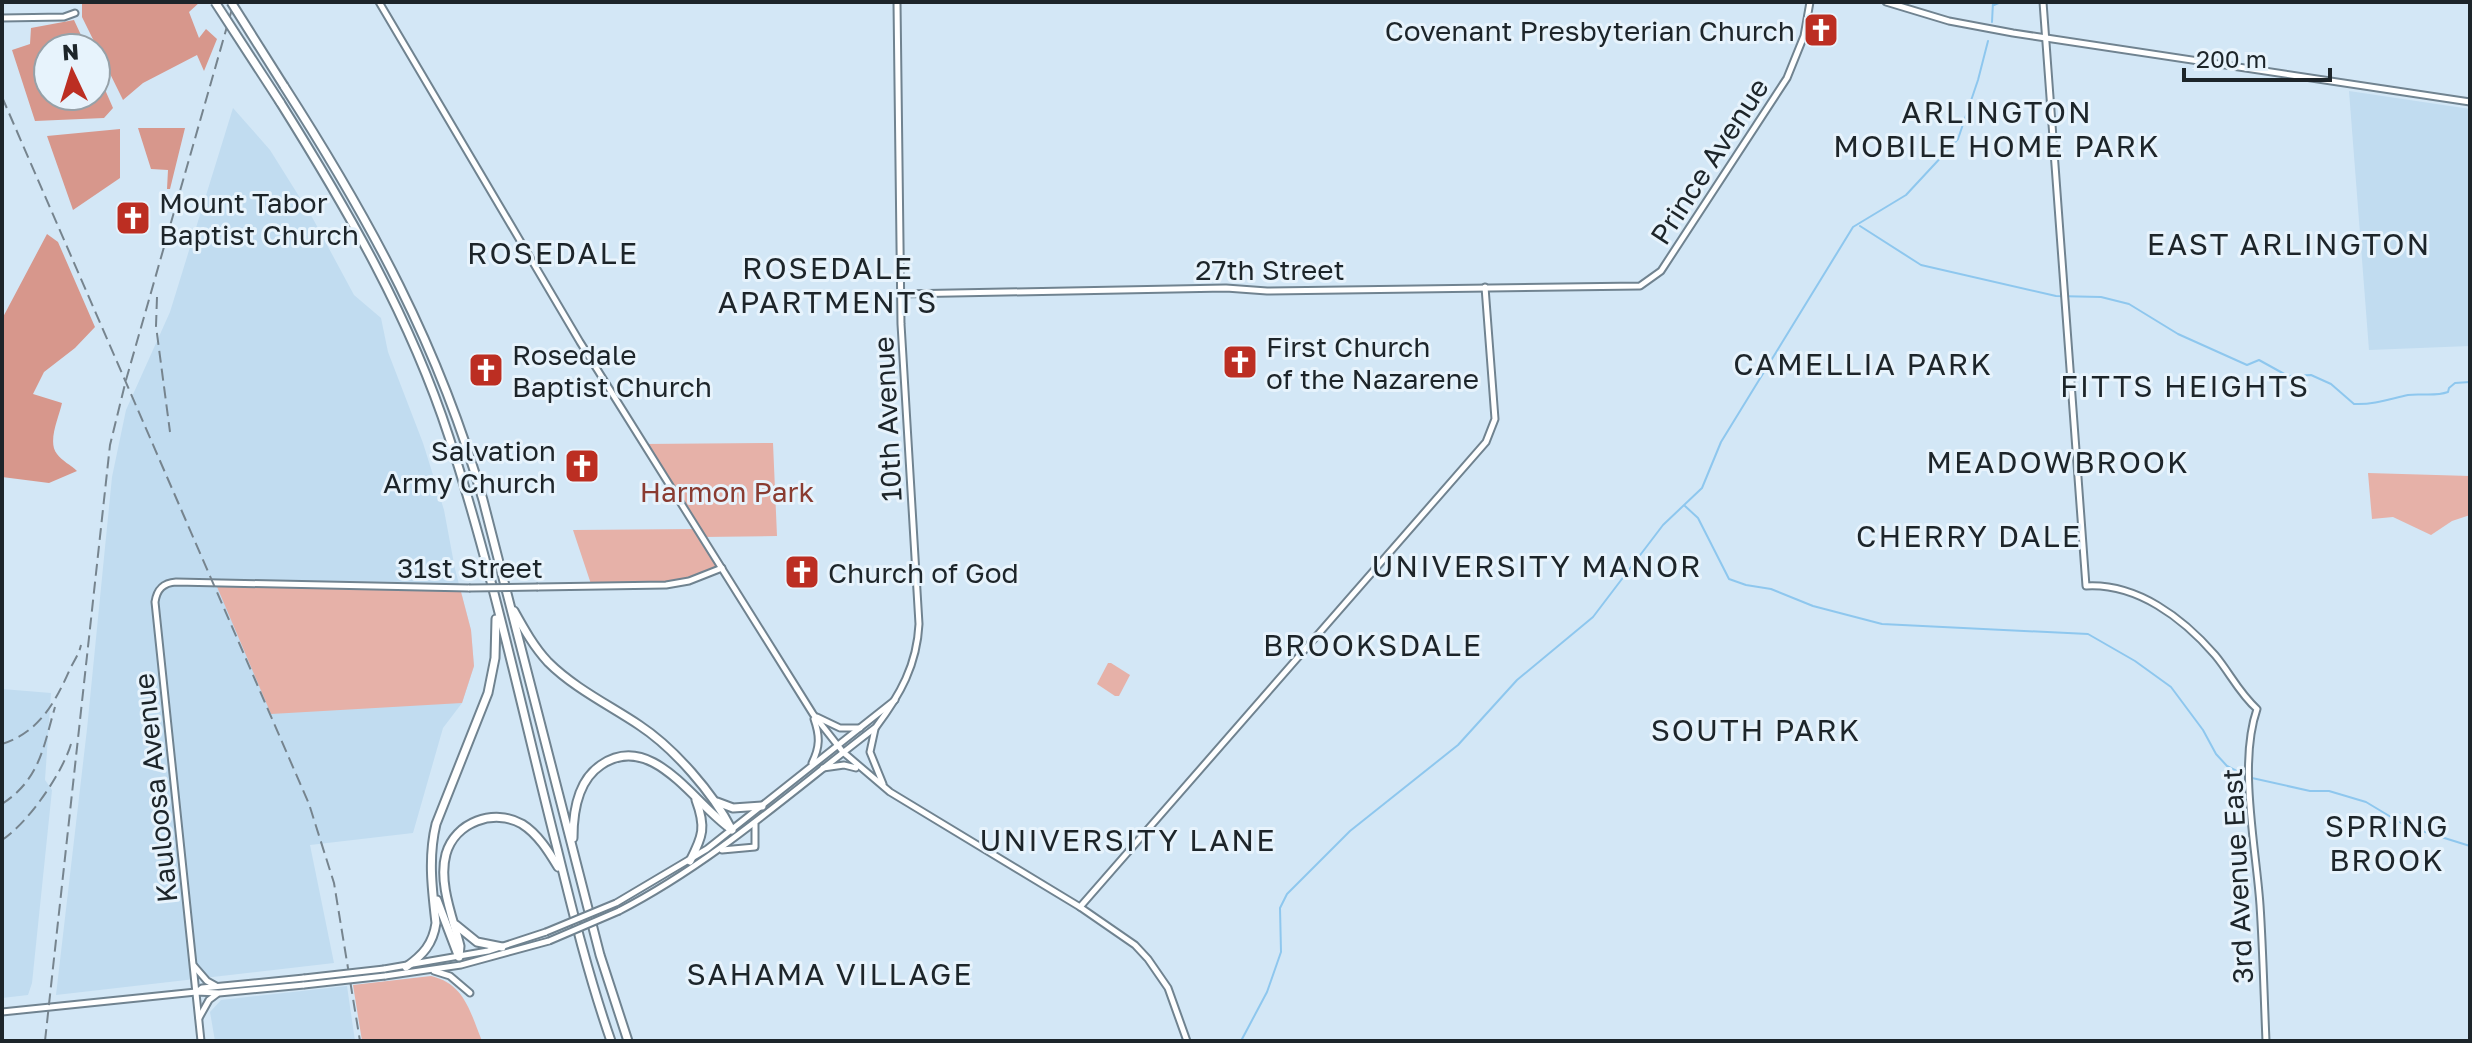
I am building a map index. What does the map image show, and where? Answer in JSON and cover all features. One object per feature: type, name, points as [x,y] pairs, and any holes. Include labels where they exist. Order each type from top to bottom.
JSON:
[{"type":"highway","points":[[215,2],[367,246],[411,339],[448,435],[586,960],[611,1041]]},
{"type":"highway","points":[[231,2],[363,213],[422,333],[473,466],[600,955],[628,1041]]},
{"type":"highway","points":[[509,603],[527,635],[549,663],[562,675],[651,733],[711,798],[735,833]]},
{"type":"highway","points":[[406,967],[424,952],[432,940],[436,923],[430,858],[436,824],[493,676],[495,605]]},
{"type":"highway","points":[[573,851],[574,816],[581,790],[594,771],[614,758],[632,756],[648,759],[669,772],[735,833]]},
{"type":"highway","points":[[690,861],[703,831],[703,819],[695,798]]},
{"type":"highway","points":[[711,798],[733,808],[762,806]]},
{"type":"highway","points":[[460,961],[460,946],[443,870],[446,853],[459,833],[478,820],[502,818],[524,825],[549,851],[564,876]]},
{"type":"highway","points":[[433,889],[460,961]]},
{"type":"highway","points":[[455,924],[477,942],[502,947]]},
{"type":"main road","points":[[379,2],[580,342],[813,714],[837,745],[861,770],[922,813],[1123,935],[1148,959],[1168,988],[1187,1041]]},
{"type":"main road","name":"10th Avenue","points":[[876,727],[913,664],[919,624],[901,294],[897,2]]},
{"type":"main road","name":"Prince Avenue","points":[[1640,286],[1661,271],[1787,78],[1804,36],[1810,2]]},
{"type":"main road","points":[[1886,2],[1949,21],[2045,38],[2470,102]]},
{"type":"main road","points":[[2043,2],[2045,38]]},
{"type":"main road","points":[[2,18],[64,17],[75,13]]},
{"type":"main road","name":"3rd Avenue East","points":[[2045,38],[2086,586],[2108,585],[2172,615],[2214,655],[2241,694],[2257,709],[2250,739],[2249,771],[2260,907],[2266,1041]]},
{"type":"main road","name":"27th Street","points":[[901,294],[1226,288],[1267,291],[1640,286]]},
{"type":"main road","points":[[1080,907],[1486,442],[1495,419],[1485,287]]},
{"type":"main road","name":"31st Street","points":[[215,582],[469,588],[666,585],[689,581],[722,568]]},
{"type":"main road","name":"Kauloosa Avenue","points":[[201,1041],[155,602],[158,590],[169,582],[215,582]]},
{"type":"main road","points":[[385,973],[406,967],[460,961],[549,941],[619,911],[717,851],[762,806],[895,699]]},
{"type":"main road","points":[[813,714],[840,728],[861,728]]},
{"type":"main road","points":[[811,766],[819,750],[819,733],[813,714]]},
{"type":"main road","points":[[876,727],[871,741],[871,758],[885,788]]},
{"type":"main road","points":[[2,1012],[429,970],[460,961],[546,932],[616,903],[755,824],[876,727]]},
{"type":"main road","points":[[822,768],[844,765],[861,770]]},
{"type":"main road","points":[[717,851],[755,847],[755,824]]},
{"type":"main road","points":[[194,966],[218,990]]},
{"type":"main road","points":[[429,970],[450,976],[470,993]]},
{"type":"main road","points":[[199,1018],[218,990]]},
{"type":"shaded area","points":[[82,2],[200,2],[189,12],[199,38],[206,29],[217,39],[204,71],[197,55],[143,83],[123,100],[112,78],[112,32],[89,32],[82,17]]},
{"type":"shaded area","points":[[74,20],[80,32],[32,32],[32,112],[12,50],[30,44],[31,28]]},
{"type":"shaded area","points":[[2349,91],[2470,109],[2470,346],[2369,350]]},
{"type":"shaded area","points":[[233,108],[270,150],[312,217],[354,295],[381,318],[388,352],[423,443],[444,510],[471,630],[474,666],[462,703],[443,728],[413,833],[310,845],[334,963],[56,995],[112,477],[126,410],[170,312]]},
{"type":"shaded area","points":[[32,112],[109,112],[104,118],[35,121]]},
{"type":"shaded area","points":[[138,128],[185,128],[170,189],[167,189],[168,170],[151,169]]},
{"type":"shaded area","points":[[120,129],[120,178],[73,210],[47,136]]},
{"type":"shaded area","points":[[47,234],[58,242],[95,327],[75,348],[44,372],[33,394],[62,403],[53,436],[54,449],[77,471],[49,483],[2,477],[2,319]]},
{"type":"shaded area","points":[[2,689],[51,693],[45,780],[52,790],[32,983],[28,995],[2,998]]},
{"type":"shaded area","points":[[347,986],[355,1041],[215,1041],[210,1012],[221,1000]]},
{"type":"green space","name":"Harmon Park","points":[[773,443],[777,536],[703,537],[722,568],[689,581],[666,585],[592,587],[573,530],[697,529],[643,444]]},
{"type":"green space","points":[[2368,473],[2470,476],[2470,515],[2452,521],[2431,535],[2393,517],[2372,519]]},
{"type":"green space","points":[[215,582],[460,588],[471,630],[474,666],[462,703],[271,714]]},
{"type":"green space","points":[[1108,663],[1130,675],[1119,696],[1097,684]]},
{"type":"green space","points":[[431,976],[452,985],[459,992],[482,1041],[362,1041],[353,985]]},
{"type":"waterway","points":[[1992,22],[1993,2]]},
{"type":"waterway","points":[[1994,5],[2001,2]]},
{"type":"waterway","points":[[1241,1041],[1267,992],[1281,952],[1280,908],[1287,894],[1350,831],[1458,745],[1517,680],[1593,617],[1663,525],[1702,488],[1721,442],[1853,227],[1906,195],[1958,139],[1988,41]]},
{"type":"waterway","points":[[1860,226],[1921,265],[2056,296],[2101,297],[2129,304],[2178,334],[2247,365],[2259,360],[2288,376],[2311,375],[2331,384],[2354,404],[2375,403],[2408,395],[2433,395],[2448,392],[2455,383],[2470,382]]},
{"type":"waterway","points":[[1685,506],[1698,518],[1729,579],[1746,585],[1771,589],[1813,606],[1882,624],[2088,634],[2135,661],[2171,687],[2203,730],[2216,754],[2227,766],[2246,776]]},
{"type":"waterway","points":[[2252,778],[2310,791],[2329,791],[2366,802],[2406,826],[2470,846]]},
{"type":"railway","points":[[45,1041],[110,445],[234,2]]},
{"type":"railway","points":[[2,97],[309,804],[334,883],[360,1041]]},
{"type":"railway","points":[[157,297],[156,326],[170,432]]},
{"type":"railway","points":[[2,744],[26,732],[44,715],[81,645]]},
{"type":"railway","points":[[2,804],[25,784],[32,773],[43,749],[55,707]]},
{"type":"railway","points":[[2,840],[43,797],[71,744]]},
{"type":"place","name":"Covenant Presbyterian Church","points":[[1821,30]]},
{"type":"place","name":"Mount Tabor Baptist Church","points":[[133,218]]},
{"type":"place","name":"First Church of the Nazarene","points":[[1240,362]]},
{"type":"place","name":"Rosedale Baptist Church","points":[[486,370]]},
{"type":"place","name":"Salvation Army Church","points":[[582,466]]},
{"type":"place","name":"Church of God","points":[[802,572]]},
{"type":"district","name":"ARLINGTON MOBILE HOME PARK","points":[[1997,129]]},
{"type":"district","name":"EAST ARLINGTON","points":[[2289,244]]},
{"type":"district","name":"ROSEDALE","points":[[553,253]]},
{"type":"district","name":"ROSEDALE APARTMENTS","points":[[828,285]]},
{"type":"district","name":"CAMELLIA PARK","points":[[1863,364]]},
{"type":"district","name":"FITTS HEIGHTS","points":[[2185,386]]},
{"type":"district","name":"MEADOWBROOK","points":[[2058,462]]},
{"type":"district","name":"CHERRY DALE","points":[[1969,536]]},
{"type":"district","name":"UNIVERSITY MANOR","points":[[1537,566]]},
{"type":"district","name":"BROOKSDALE","points":[[1373,645]]},
{"type":"district","name":"SOUTH PARK","points":[[1756,730]]},
{"type":"district","name":"UNIVERSITY LANE","points":[[1128,840]]},
{"type":"district","name":"SPRING BROOK","points":[[2387,843]]},
{"type":"district","name":"SAHAMA VILLAGE","points":[[830,974]]}]
